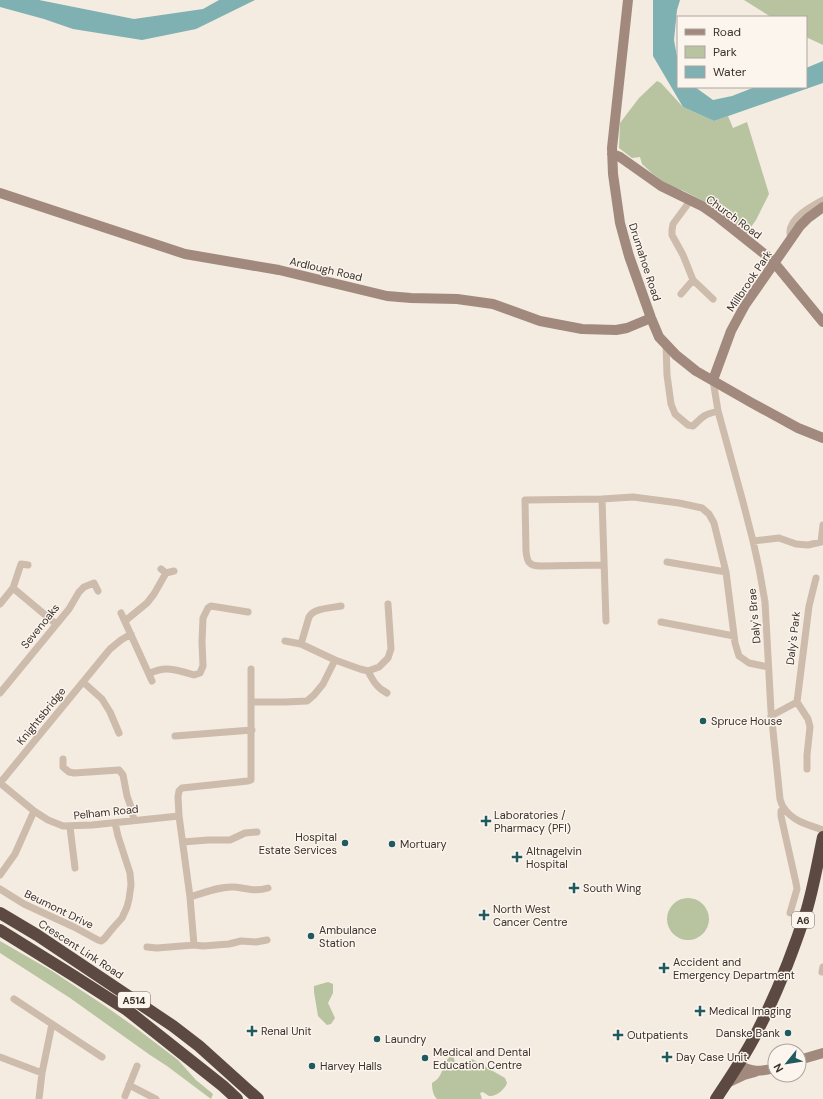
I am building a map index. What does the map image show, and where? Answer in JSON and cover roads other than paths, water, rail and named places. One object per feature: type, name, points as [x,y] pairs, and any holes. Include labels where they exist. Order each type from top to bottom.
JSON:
[{"type":"highway","name":"A6","points":[[716,1099],[738,1065],[759,1028],[780,982],[808,903],[823,837]]},
{"type":"highway","name":"Crescent Link Road","points":[[0,913],[37,935],[174,1026],[199,1046],[258,1099]]},
{"type":"highway","name":"A514","points":[[0,930],[127,1010],[223,1086],[237,1099]]},
{"type":"street","name":"Drumahoe Road","points":[[628,0],[612,154],[613,174],[620,223],[629,256],[659,337],[676,355],[696,370],[798,428],[823,438]]},
{"type":"street","name":"Church Road","points":[[612,154],[620,157],[661,186],[702,206],[775,262],[823,322]]},
{"type":"street","name":"Ardlough Road","points":[[0,193],[185,254],[279,270],[387,296],[457,299],[494,304],[540,321],[582,328],[616,330],[627,328],[651,318]]},
{"type":"street","points":[[806,215],[823,200]]},
{"type":"street","points":[[690,201],[673,224],[672,235],[683,255],[693,280],[713,299]]},
{"type":"street","name":"Millbrook Park","points":[[713,380],[727,342],[745,305],[792,239],[806,215],[823,208]]},
{"type":"street","points":[[680,294],[693,280]]},
{"type":"street","points":[[666,344],[668,386],[671,404],[675,414],[688,425],[693,426],[702,417],[718,411]]},
{"type":"street","name":"Daly's Brae","points":[[713,380],[718,411],[742,494],[765,602],[771,716],[780,799],[789,815],[798,821],[823,830]]},
{"type":"street","points":[[604,565],[534,566],[530,563],[527,558],[526,551],[525,500],[633,497],[679,503],[702,508],[709,514],[714,523],[726,572],[735,643],[739,656],[749,663],[768,667]]},
{"type":"street","points":[[602,499],[606,621]]},
{"type":"street","points":[[753,541],[779,538],[796,544],[808,545],[821,542],[823,525]]},
{"type":"street","points":[[668,562],[726,572]]},
{"type":"street","points":[[0,604],[13,588],[20,564],[28,566]]},
{"type":"street","points":[[125,621],[147,603],[154,594],[164,571],[174,571]]},
{"type":"street","name":"Daly's Park","points":[[797,702],[808,606],[816,578]]},
{"type":"street","name":"Sevenoaks","points":[[0,693],[68,609],[79,592],[84,587],[94,583],[98,591]]},
{"type":"street","points":[[13,588],[56,624]]},
{"type":"street","points":[[284,641],[301,644],[335,660],[368,670],[379,667],[388,658],[391,649],[388,604]]},
{"type":"street","points":[[121,613],[151,677],[157,670],[166,669],[175,669],[194,675],[200,673],[203,666],[203,618],[208,608],[211,606],[248,612]]},
{"type":"street","points":[[301,644],[311,614],[316,611],[341,606]]},
{"type":"street","points":[[661,622],[734,636]]},
{"type":"street","name":"Knightsbridge","points":[[0,783],[114,645],[131,634]]},
{"type":"street","points":[[252,702],[306,701],[314,695],[323,684],[335,660]]},
{"type":"street","points":[[194,944],[190,897],[179,816],[179,792],[182,788],[251,780],[251,668]]},
{"type":"street","points":[[368,670],[376,685],[387,693]]},
{"type":"street","points":[[83,682],[102,699],[110,712],[115,730]]},
{"type":"street","points":[[771,716],[797,702],[808,719],[810,727],[806,755],[807,769]]},
{"type":"street","points":[[175,736],[252,730]]},
{"type":"street","points":[[63,759],[63,766],[69,772],[74,773],[119,770],[123,776],[134,820]]},
{"type":"street","name":"Pelham Road","points":[[0,783],[34,811],[48,820],[63,826],[70,827],[179,816]]},
{"type":"street","points":[[784,808],[781,811],[781,816],[797,888],[790,913]]},
{"type":"street","points":[[0,875],[15,854],[34,811]]},
{"type":"street","name":"Beumont Drive","points":[[0,889],[24,904],[98,940],[104,939],[122,918],[127,906],[131,885],[130,873],[115,823]]},
{"type":"street","points":[[70,827],[75,868]]},
{"type":"street","points":[[183,842],[230,840],[245,833],[257,832]]},
{"type":"street","points":[[190,897],[224,888],[233,887],[259,890],[268,888]]},
{"type":"street","points":[[147,947],[157,948],[194,944],[203,946],[209,944],[228,944],[241,941],[256,942],[266,940]]},
{"type":"street","points":[[14,999],[102,1057]]},
{"type":"street","points":[[39,1099],[42,1072],[52,1024]]},
{"type":"street","points":[[807,1058],[823,1053]]},
{"type":"street","points":[[0,1058],[42,1072]]},
{"type":"street","points":[[738,1065],[748,1070],[757,1071]]},
{"type":"street","points":[[124,1096],[137,1066]]},
{"type":"street","points":[[727,1083],[744,1075],[767,1069]]},
{"type":"street","points":[[129,1085],[156,1099]]},
{"type":"water","points":[[0,0],[39,0],[134,19],[203,9],[219,0],[255,0],[196,29],[142,40],[73,29],[44,19],[0,7]]},
{"type":"water","points":[[653,0],[680,0],[677,10],[674,40],[677,56],[677,88],[696,88],[713,100],[732,96],[752,88],[807,88],[807,68],[823,61],[823,83],[714,121],[683,107],[653,56]]},
{"type":"place","name":"Spruce House","points":[[703,721]]},
{"type":"place","name":"Laboratories / Pharmacy (PFI)","points":[[486,821]]},
{"type":"place","name":"Hospital Estate Services","points":[[345,843]]},
{"type":"place","name":"Mortuary","points":[[392,844]]},
{"type":"place","name":"Altnagelvin Hospital","points":[[517,857]]},
{"type":"place","name":"South Wing","points":[[574,888]]},
{"type":"place","name":"North West Cancer Centre","points":[[484,915]]},
{"type":"place","name":"Ambulance Station","points":[[311,936]]},
{"type":"place","name":"Accident and Emergency Department","points":[[664,968]]},
{"type":"place","name":"Medical Imaging","points":[[700,1011]]},
{"type":"place","name":"Renal Unit","points":[[252,1031]]},
{"type":"place","name":"Danske Bank","points":[[788,1033]]},
{"type":"place","name":"Outpatients","points":[[618,1035]]},
{"type":"place","name":"Laundry","points":[[377,1039]]},
{"type":"place","name":"Day Case Unit","points":[[667,1057]]},
{"type":"place","name":"Medical and Dental Education Centre","points":[[425,1058]]},
{"type":"place","name":"Harvey Halls","points":[[312,1066]]}]
